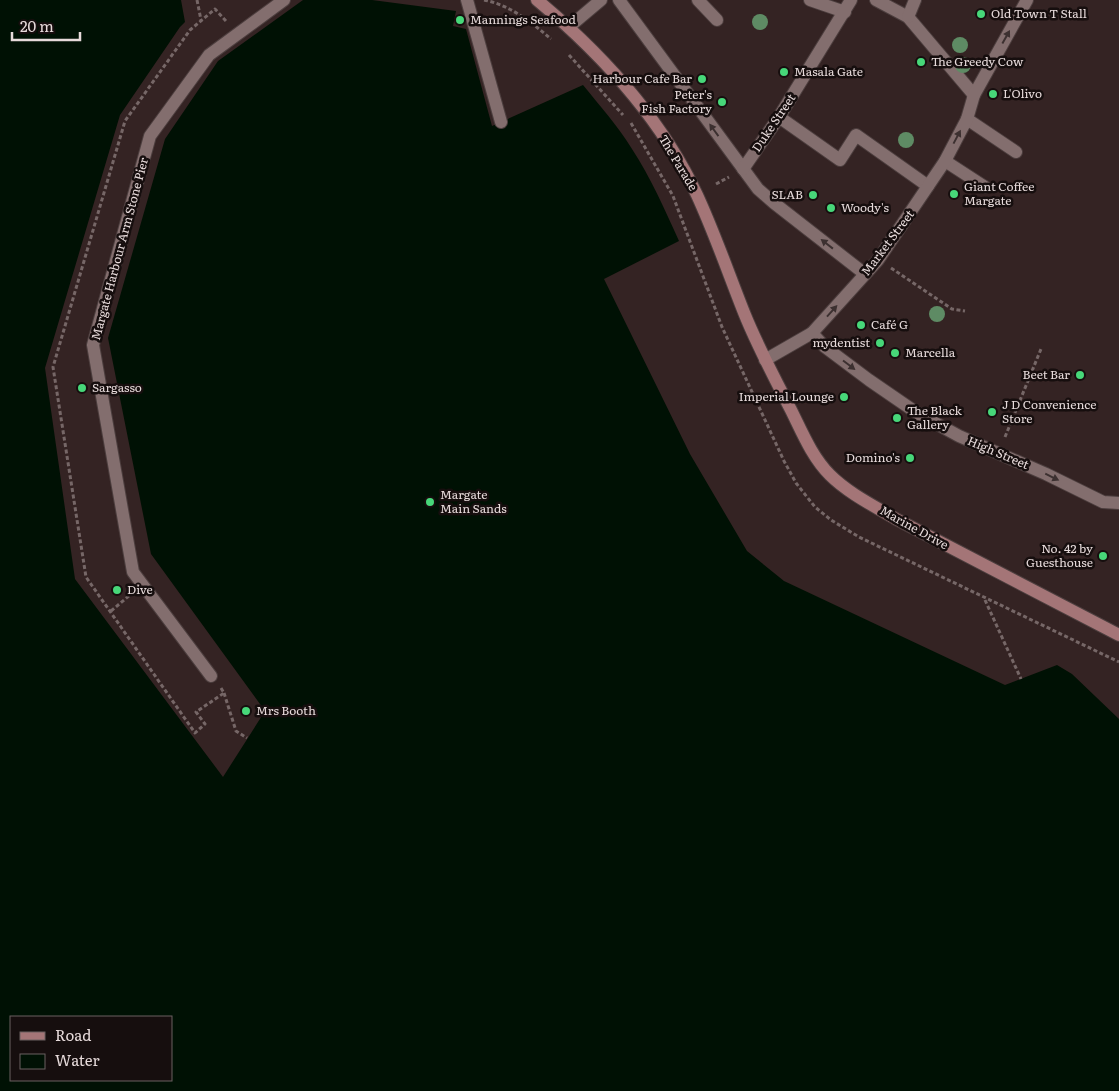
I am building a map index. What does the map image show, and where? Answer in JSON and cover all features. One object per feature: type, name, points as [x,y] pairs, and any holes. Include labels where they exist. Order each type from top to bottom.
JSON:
[{"type":"main road","name":"The Parade","points":[[538,0],[601,58],[630,91],[669,144],[697,194],[765,360]]},
{"type":"main road","name":"Marine Drive","points":[[765,360],[812,450],[822,466],[838,482],[896,519],[1034,593],[1119,635]]},
{"type":"street","name":"Margate Harbour Arm Stone Pier","points":[[211,676],[133,572],[93,344],[150,136],[209,55],[284,0]]},
{"type":"street","points":[[467,0],[501,122]]},
{"type":"street","points":[[569,27],[600,0]]},
{"type":"street","points":[[619,0],[758,189],[865,274]]},
{"type":"street","points":[[698,0],[717,20]]},
{"type":"street","points":[[810,0],[845,12]]},
{"type":"street","name":"Duke Street","points":[[743,169],[779,117],[851,0]]},
{"type":"street","points":[[876,0],[908,17],[974,95]]},
{"type":"street","points":[[908,17],[915,0]]},
{"type":"street","name":"Market Street","points":[[765,360],[812,333],[878,260],[945,161],[967,119],[974,95],[1027,0]]},
{"type":"street","points":[[779,117],[840,160],[856,135],[928,186]]},
{"type":"street","points":[[967,119],[1016,152]]},
{"type":"street","points":[[945,161],[985,187]]},
{"type":"street","name":"High Street","points":[[812,333],[825,347],[917,413],[959,436],[1046,474],[1103,502],[1119,503]]},
{"type":"path","points":[[197,0],[201,21]]},
{"type":"path","points":[[483,0],[503,5],[529,20],[556,42]]},
{"type":"path","points":[[190,30],[215,9],[238,34]]},
{"type":"path","points":[[568,54],[630,122],[673,196],[687,236]]},
{"type":"path","points":[[878,260],[952,309],[966,311]]},
{"type":"path","points":[[722,327],[730,323]]},
{"type":"path","points":[[998,454],[1041,350]]},
{"type":"path","points":[[111,611],[143,585]]},
{"type":"path","points":[[985,599],[1021,678]]},
{"type":"path","points":[[1046,626],[1119,662]]},
{"type":"path","points":[[211,676],[224,693],[236,731],[247,738]]},
{"type":"path","points":[[206,724],[196,712],[224,693]]},
{"type":"water","name":"Margate Main Sands","points":[[0,0],[181,0],[185,22],[120,115],[45,368],[75,579],[223,777],[265,711],[151,554],[108,338],[165,139],[218,61],[303,0],[372,0],[456,11],[453,26],[466,29],[492,126],[583,85],[615,124],[639,160],[679,241],[604,279],[690,454],[747,551],[784,581],[1005,685],[1057,665],[1072,674],[1119,719],[1119,1091],[0,1091]]},
{"type":"place","name":"Old Town T Stall","points":[[981,14]]},
{"type":"place","name":"Mannings Seafood","points":[[460,20]]},
{"type":"place","name":"The Greedy Cow","points":[[921,62]]},
{"type":"place","name":"Masala Gate","points":[[784,72]]},
{"type":"place","name":"Harbour Cafe Bar","points":[[702,79]]},
{"type":"place","name":"L'Olivo","points":[[993,94]]},
{"type":"place","name":"Peter's Fish Factory","points":[[722,102]]},
{"type":"place","name":"Giant Coffee Margate","points":[[954,194]]},
{"type":"place","name":"SLAB","points":[[813,195]]},
{"type":"place","name":"Woody's","points":[[831,208]]},
{"type":"place","name":"Café G","points":[[861,325]]},
{"type":"place","name":"mydentist","points":[[880,343]]},
{"type":"place","name":"Marcella","points":[[895,353]]},
{"type":"place","name":"Beet Bar","points":[[1080,375]]},
{"type":"place","name":"Sargasso","points":[[82,388]]},
{"type":"place","name":"Imperial Lounge","points":[[844,397]]},
{"type":"place","name":"J D Convenience Store","points":[[992,412]]},
{"type":"place","name":"The Black Gallery","points":[[897,418]]},
{"type":"place","name":"Domino's","points":[[910,458]]},
{"type":"place","name":"Margate Main Sands","points":[[430,502]]},
{"type":"place","name":"No. 42 by Guesthouse","points":[[1103,556]]},
{"type":"place","name":"Dive","points":[[117,590]]},
{"type":"place","name":"Mrs Booth","points":[[246,711]]}]
